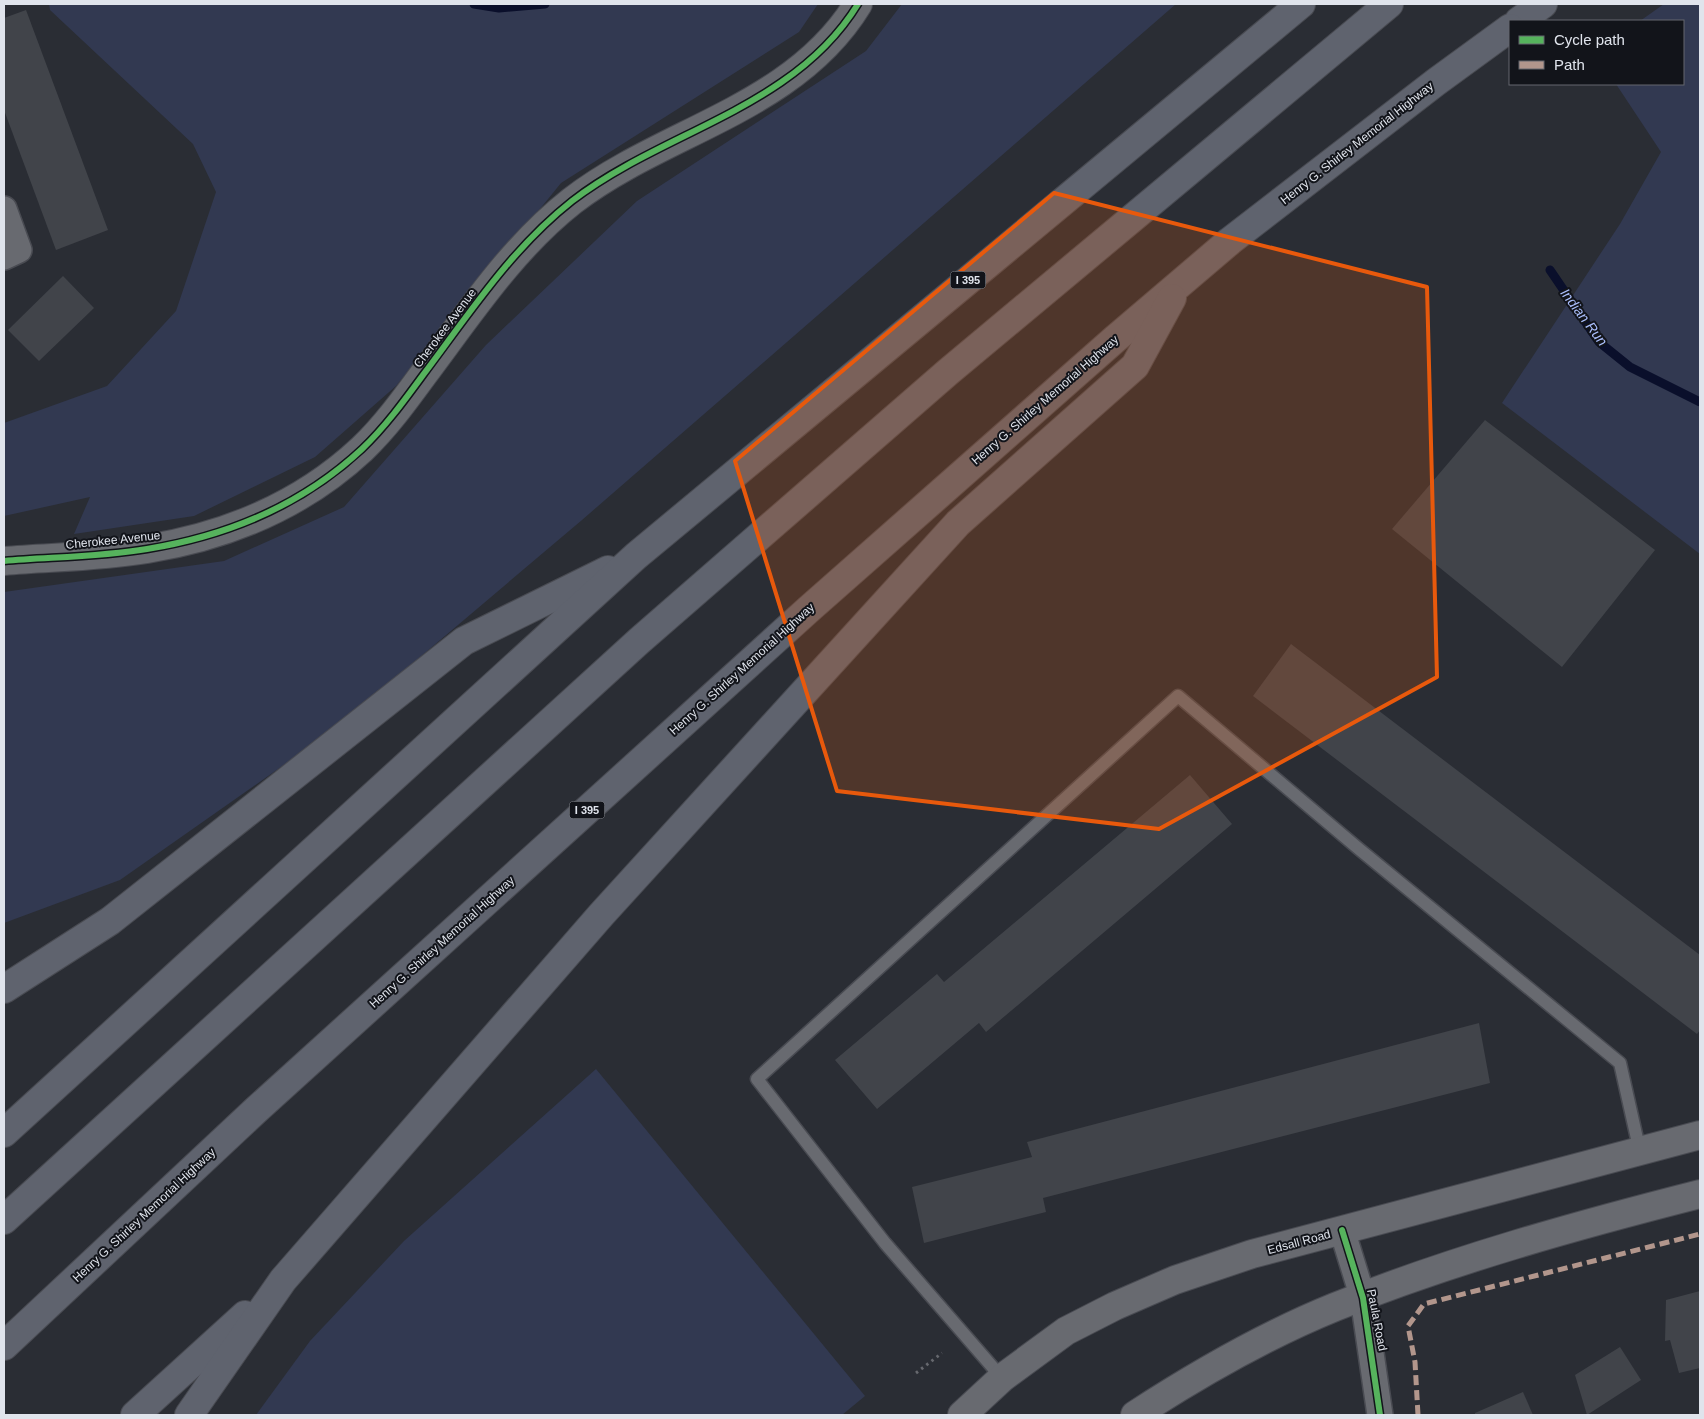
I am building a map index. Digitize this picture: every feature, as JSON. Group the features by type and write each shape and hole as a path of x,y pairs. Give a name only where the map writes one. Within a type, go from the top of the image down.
{"highway":[{"name":"I 395","path":"4,1133 636,556 1301,4"},
{"path":"4,1220 639,641 948,372 1388,4"},
{"path":"1520,20 1543,4"},
{"name":"Henry G. Shirley Memorial Highway","path":"4,1346 256,1110 809,608 1230,241 1436,82 1509,29"},
{"path":"188,1415 283,1280 595,922 958,523 1135,366 1179,285"},
{"path":"4,989 110,921 464,641 636,556"},
{"path":"136,1415 283,1280"}],"main road":[{"name":"Cherokee Avenue","path":"4,561 145,550 195,540 231,529 265,515 298,496 330,475 362,449 390,419 501,271 544,226 602,180 740,108 799,70 826,46 846,24 858,4"},
{"name":"Edsall Road","path":"962,1415 1002,1378 1066,1331 1166,1284 1252,1254 1700,1135"},
{"path":"1136,1415 1165,1396 1258,1344 1335,1307 1503,1250 1700,1194"}],"street":[{"path":"4,210 19,250 4,256"},
{"name":"Paula Road","path":"1342,1230 1362,1298 1380,1415"}],"lane":[{"path":"1002,1378 885,1242 757,1079 1178,696 1359,849 1620,1063 1640,1152"}],"path":[{"path":"916,1373 942,1353"}],"highlighted area":[{"path":"1054,193 1427,287 1437,677 1159,829 837,791 735,461"}],"shaded area":[{"path":"49,4 818,4 799,32 561,183 396,386 315,457 194,516 74,534 90,497 4,516 4,423 107,386 176,311 216,192 193,144 50,10"},
{"path":"902,4 1176,4 582,520 335,729 120,880 4,923 4,592 224,561 344,507 486,345 637,201 866,51"},
{"path":"1664,4 1700,4 1700,554 1502,403 1620,224 1661,152 1617,85 1684,85 1684,20 1641,20"},
{"path":"596,1069 865,1396 842,1415 256,1415 310,1341 404,1241"}],"building":[{"path":"26,10 108,230 56,250 4,110 4,18"},
{"path":"63,276 94,308 39,361 8,330"},
{"path":"1485,420 1655,550 1562,667 1392,529"},
{"path":"1291,644 1700,955 1700,1030 1697,1034 1253,696"},
{"path":"1190,775 1232,824 986,1032 979,1023 877,1109 835,1060 937,974 944,982"},
{"path":"1479,1023 1490,1083 1043,1198 1046,1212 924,1243 912,1187 1032,1157 1027,1142"},
{"path":"1700,1291 1700,1368 1679,1373 1670,1340 1665,1341 1666,1300"},
{"path":"1620,1347 1641,1380 1587,1415 1575,1375"},
{"path":"1523,1392 1533,1415 1475,1415 1475,1413"}],"waterway":[{"name":"Indian Run","path":"474,4 499,8 545,4"},
{"name":"Indian Run","path":"1550,270 1599,342 1630,367 1700,402"}],"marked path":[{"path":"1418,1415 1415,1362 1408,1326 1424,1304 1700,1234"}],"cycle path":[{"path":"4,561 111,554 147,549 206,536 262,515 289,502 314,486 339,469 379,432 492,283 529,240 550,220 572,201 608,176 764,94 799,69 831,40 858,4"},
{"path":"1342,1230 1363,1298 1380,1415"}]}
